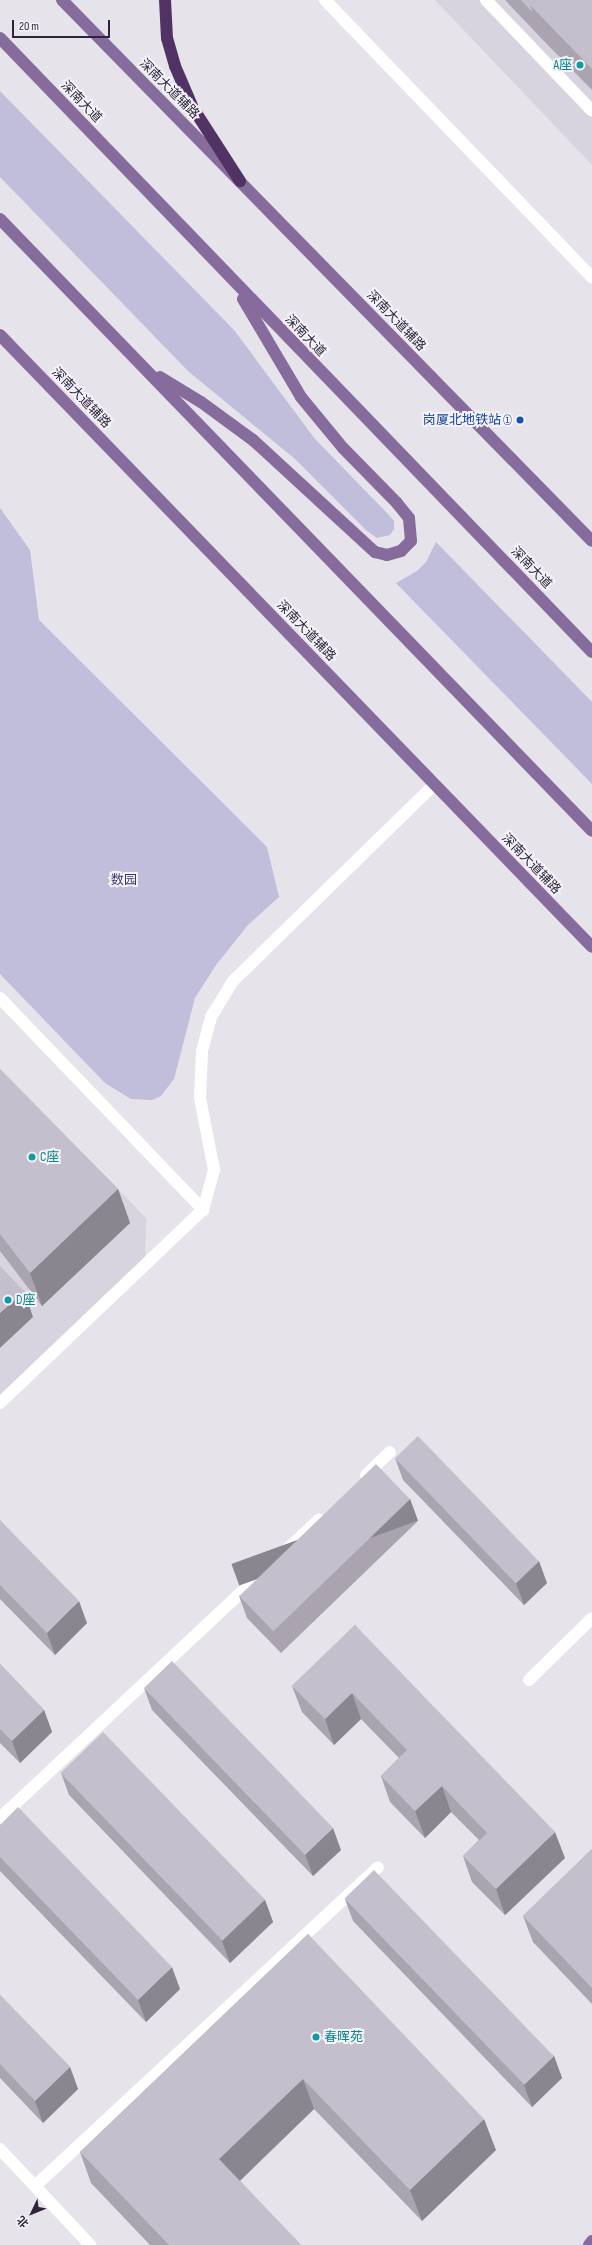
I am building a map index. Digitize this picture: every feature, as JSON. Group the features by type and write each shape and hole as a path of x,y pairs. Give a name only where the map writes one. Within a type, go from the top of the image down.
{"highway":[{"path":"166,0 167,38 175,66 193,108 240,181"}],"main road":[{"name":"深南大道辅路","path":"62,0 592,542"},
{"name":"深南大道","path":"0,38 233,282 592,652"},
{"path":"0,219 146,368 592,831"},
{"path":"146,368 201,402 253,440 376,552 387,555 401,551 411,541 408,518 397,503 343,448 301,396 233,282"},
{"name":"深南大道辅路","path":"0,335 592,947"},
{"path":"567,920 592,935"},
{"path":"589,2245 592,2241"}],"street":[{"path":"325,0 592,277"},
{"path":"486,0 592,110"},
{"path":"0,1403 203,1210 214,1170 200,1098 202,1051 211,1017 232,981 435,784"},
{"path":"0,998 203,1210"},
{"path":"356,1485 390,1452"},
{"path":"0,1818 326,1512"},
{"path":"529,1680 592,1618"},
{"path":"35,2186 378,1867"},
{"path":"0,2149 90,2245"}],"shaded area":[{"path":"435,0 592,0 592,165"},
{"path":"0,1068 146,1218 145,1265 0,1402"}],"green space":[{"path":"0,91 234,330 315,439 394,521 394,529 390,535 377,538 367,531 295,459 188,371 0,177"},
{"name":"数园","path":"0,508 30,550 39,620 267,847 279,897 248,925 216,965 195,998 174,1079 161,1096 152,1100 131,1099 105,1083 0,974"},
{"path":"436,542 592,702 592,784 396,583 417,571 426,562"}],"building":[{"path":"521,0 536,0 530,5 533,13"},
{"name":"A座","path":"536,0 592,0 592,69 530,5"},
{"name":"C座","path":"0,1070 118,1189 30,1273 0,1234"},
{"path":"0,1266 24,1291 0,1313"},
{"path":"418,1436 539,1561 516,1583 395,1458"},
{"path":"376,1464 410,1499 273,1631 239,1596"},
{"path":"0,1520 79,1601 47,1633 0,1585"},
{"path":"355,1625 555,1832 496,1889 463,1856 487,1833 442,1786 415,1811 381,1776 407,1750 352,1693 325,1719 292,1686"},
{"path":"172,1661 333,1828 305,1855 144,1688"},
{"path":"0,1664 44,1710 12,1741 0,1729"},
{"path":"103,1732 265,1900 222,1941 61,1773"},
{"path":"18,1807 172,1967 138,2000 0,1857 0,1825"},
{"path":"592,1849 592,1988 523,1916"},
{"path":"374,1870 554,2056 524,2085 345,1898"},
{"name":"春晖苑","path":"308,1934 484,2119 410,2190 303,2079 219,2159 301,2245 169,2245 80,2152"},
{"path":"0,1995 70,2067 35,2101 0,2064"}],"place":[{"name":"A座","path":"580,65"},
{"name":"岗厦北地铁站 ①","path":"520,420"},
{"name":"C座","path":"32,1157"},
{"name":"D座","path":"8,1300"},
{"name":"春晖苑","path":"316,2037"}]}
